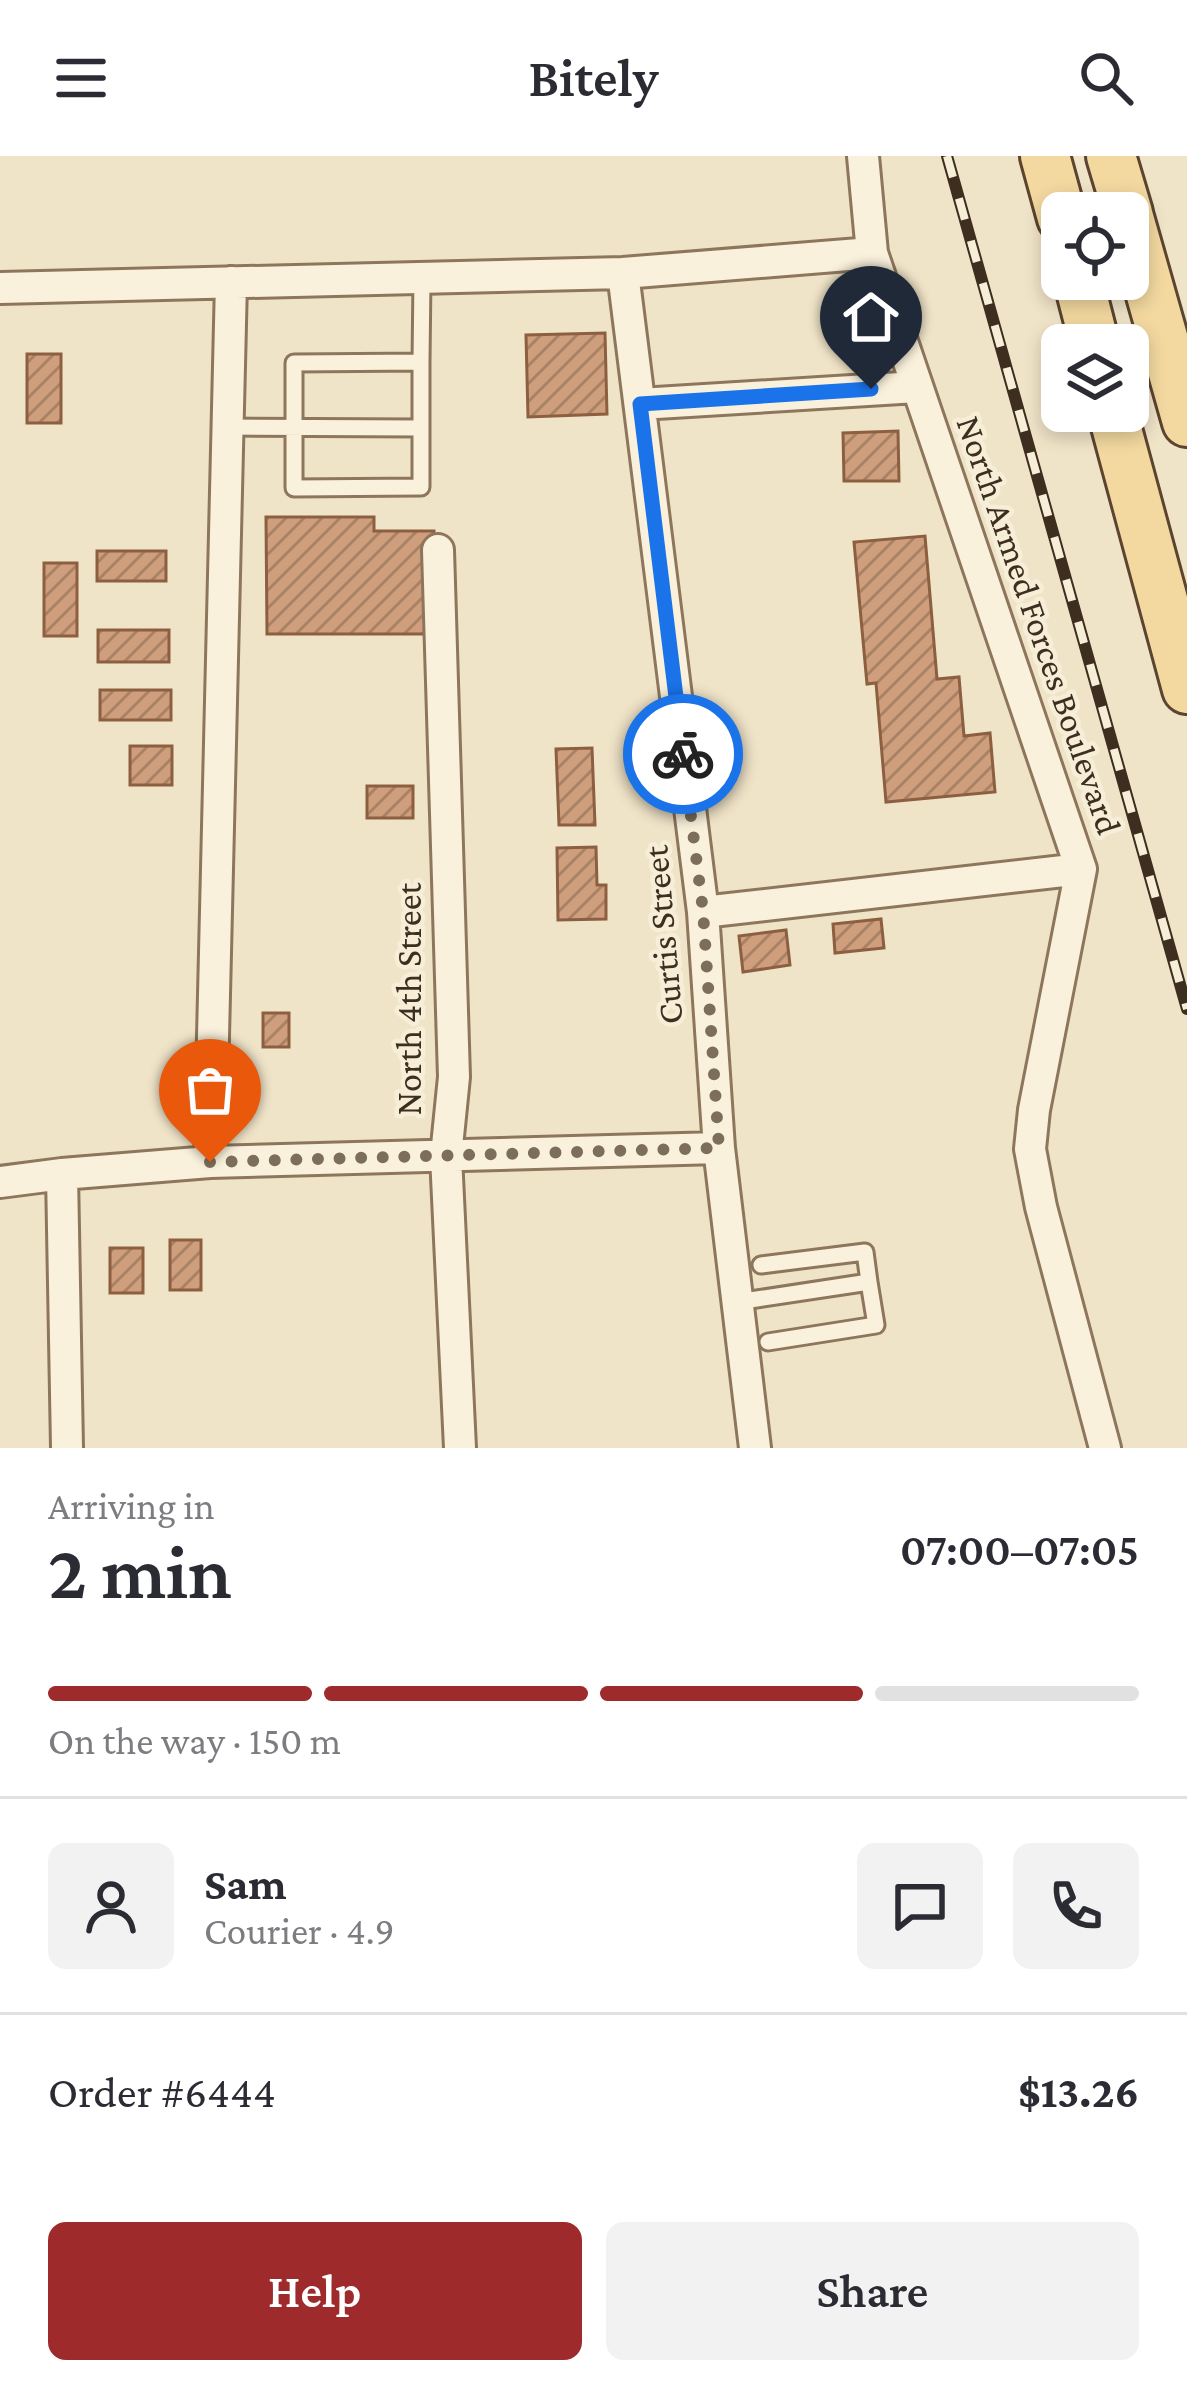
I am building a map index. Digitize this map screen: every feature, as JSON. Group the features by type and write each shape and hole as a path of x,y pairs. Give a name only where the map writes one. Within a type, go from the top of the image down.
{"main road":[{"path":"1045,156 1055,192"},
{"path":"1112,156 1122,192"},
{"path":"1149,288 1187,422"},
{"path":"1118,432 1187,688"}],"street":[{"name":"North Armed Forces Boulevard","path":"863,156 872,253 1081,869 1030,1149 1041,1208 1105,1448"},
{"path":"0,288 623,272 872,253"},
{"name":"Curtis Street","path":"623,272 703,911 719,1148 755,1448"},
{"path":"210,1162 231,282"},
{"path":"640,404 917,387"},
{"name":"North 4th Street","path":"438,550 454,1077 446,1156 460,1448"},
{"path":"703,911 1081,869"},
{"path":"0,1182 210,1162 719,1148"},
{"path":"62,1174 67,1448"}],"lane":[{"path":"421,362 294,363 294,488 421,487 422,278"},
{"path":"227,427 421,428"},
{"path":"761,1265 865,1252 876,1325 768,1342"},
{"path":"737,1302 869,1282"}],"building":[{"path":"605,333 607,414 528,417 526,335"},
{"path":"27,354 61,354 61,423 27,423"},
{"path":"898,431 899,481 844,481 843,433"},
{"path":"266,517 374,517 374,531 434,531 434,634 267,634"},
{"path":"925,536 937,679 959,677 964,736 990,733 995,792 886,802 876,683 867,684 854,542"},
{"path":"97,551 166,551 166,581 97,581"},
{"path":"44,563 77,563 77,636 44,636"},
{"path":"98,630 169,630 169,662 98,662"},
{"path":"100,690 171,690 171,720 100,720"},
{"path":"130,746 172,746 172,785 130,785"},
{"path":"592,748 595,825 559,825 556,749"},
{"path":"367,786 413,786 413,818 367,818"},
{"path":"596,847 597,885 606,885 606,919 558,920 557,848"},
{"path":"881,919 884,948 835,953 833,924"},
{"path":"786,930 790,965 743,972 739,936"},
{"path":"263,1013 289,1013 289,1047 263,1047"},
{"path":"170,1240 201,1240 201,1290 170,1290"},
{"path":"110,1248 143,1248 143,1293 110,1293"}],"railway":[{"path":"947,156 1187,1009"}],"way so far":[{"path":"210,1162 719,1148 703,911 683,754"}],"route":[{"path":"683,754 640,404 871,389"}]}
